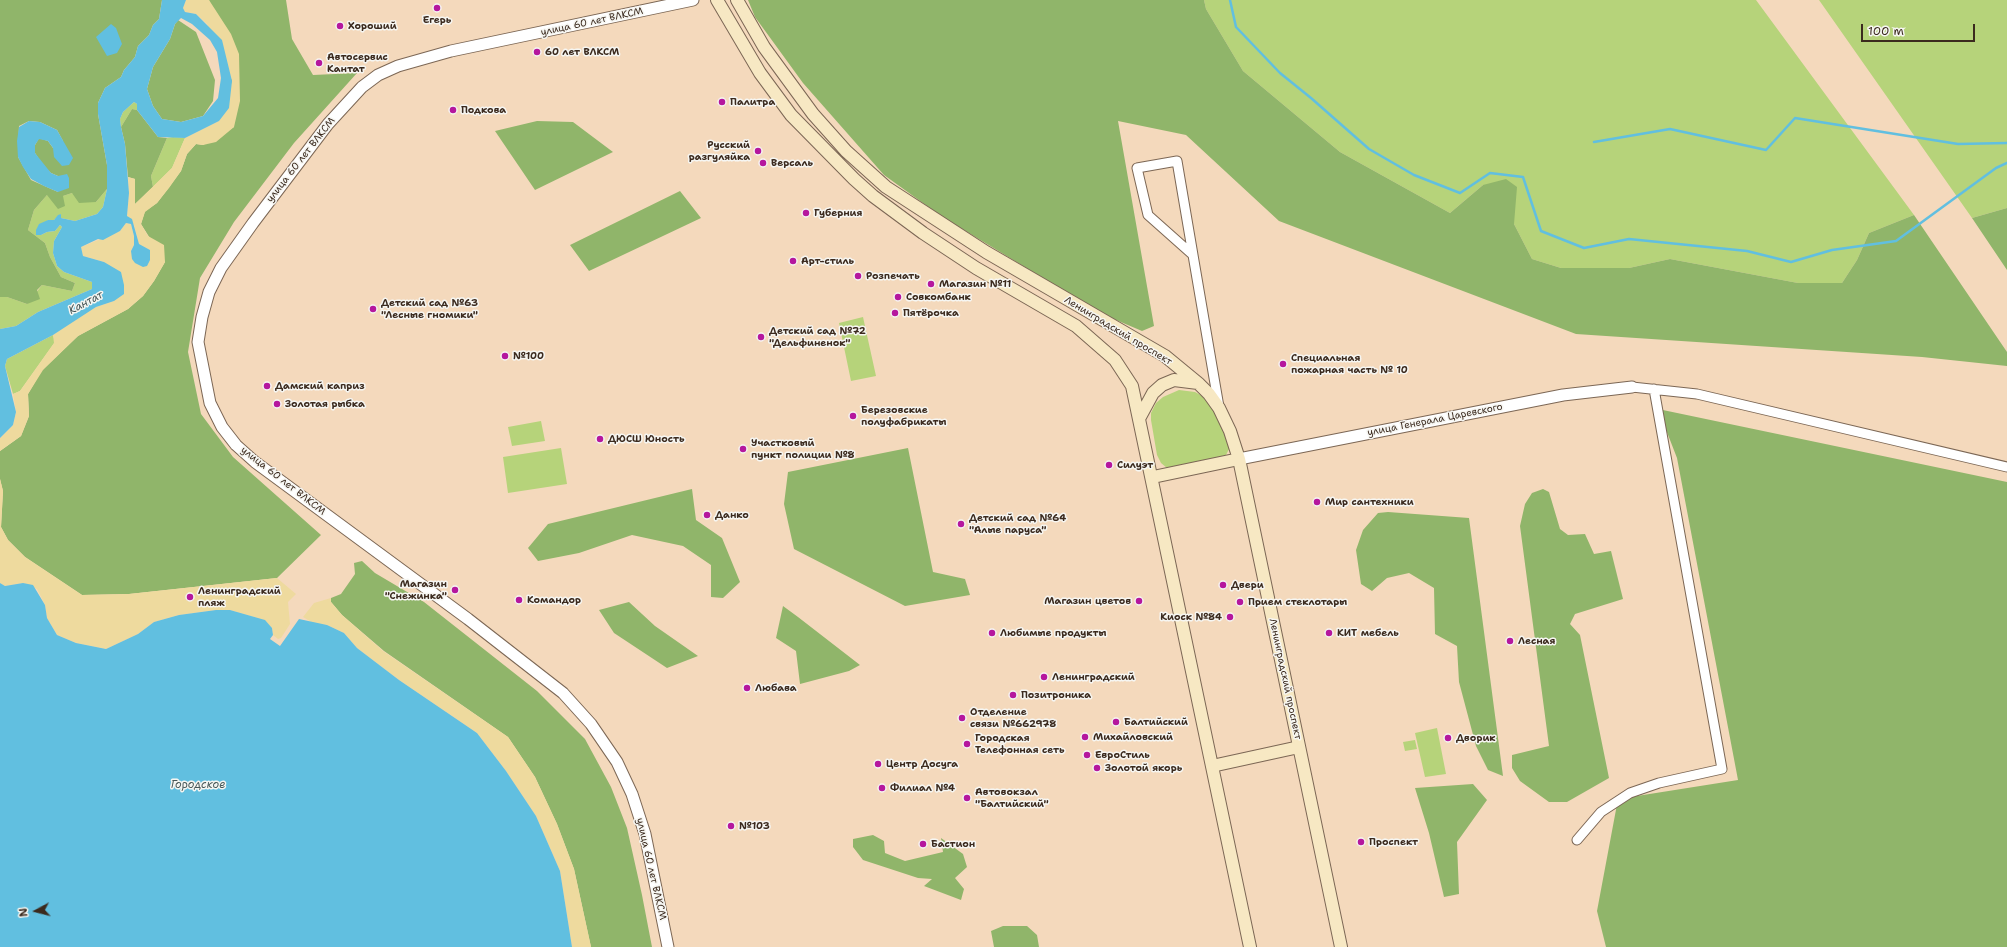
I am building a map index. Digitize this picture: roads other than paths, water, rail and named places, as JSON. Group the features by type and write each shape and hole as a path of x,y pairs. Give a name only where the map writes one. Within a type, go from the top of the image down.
{"main road":[{"name":"Ленинградский проспект","path":"717,0 760,73 791,115 826,152 873,196 923,233 976,268 1082,331 1115,360 1132,386 1140,417 1250,947"},
{"name":"Ленинградский проспект","path":"737,0 764,47 813,114 842,147 886,187 986,252 1164,356 1199,384 1209,394 1219,408 1230,431 1239,459 1341,947"},
{"path":"1140,417 1153,393 1162,385 1174,380 1199,384"},
{"path":"1152,477 1239,459"},
{"path":"1212,766 1300,747"}],"street":[{"name":"улица 60 лет ВЛКСМ","path":"668,947 645,834 632,794 617,762 591,724 563,693 255,462 236,445 222,427 210,403 198,342 209,292 221,268 328,124 362,87 378,75 398,66 452,50 693,0"},
{"path":"1193,255 1148,215 1137,168 1177,161 1193,255 1219,408"},
{"path":"1632,387 1697,394 2007,467"},
{"name":"улица Генерала Царевского","path":"1239,459 1563,395 1632,387"},
{"path":"1577,840 1601,812 1630,793 1659,783 1722,769 1654,389"}],"water":[{"name":"Кантат","path":"162,0 186,0 183,8 185,12 196,14 222,40 232,81 229,108 219,121 185,138 158,137 137,110 137,104 134,102 123,112 120,119 125,144 129,193 127,216 132,219 139,244 150,250 150,260 147,266 143,267 135,263 132,259 131,251 134,245 134,236 131,224 126,223 120,231 103,240 98,239 81,247 83,256 104,262 121,272 124,285 124,294 114,301 96,307 53,335 7,359 5,366 16,412 13,425 0,438 0,329 16,326 38,312 92,289 92,282 64,272 57,266 53,253 54,241 62,227 60,225 55,231 47,232 41,235 36,235 36,230 39,224 48,220 54,220 58,215 61,214 61,218 75,221 97,214 103,207 107,189 107,165 98,114 98,103 105,88 121,77 124,70 135,57 138,46 149,35 153,25 159,19","holes":["181,18 192,24 210,40 217,52 221,78 218,98 203,116 181,122 162,119 153,106 147,89 153,67 170,39 175,24"]},
{"path":"111,24 116,28 122,44 117,53 107,56 96,37"},
{"path":"29,121 40,122 57,130 73,158 69,165 62,166 54,157 53,148 48,141 39,139 35,145 35,153 51,173 58,176 67,174 69,178 69,188 58,192 44,186 31,179 23,167 18,157 17,141 19,127"},
{"name":"Городское","path":"0,583 5,586 23,583 33,585 45,605 47,618 57,635 76,643 106,649 138,634 154,622 179,615 216,610 230,610 265,620 272,628 273,635 270,639 280,646 299,619 327,625 344,633 357,648 399,680 477,733 506,771 536,816 560,871 572,947 0,947"}],"waterway":[{"path":"1230,0 1236,27 1280,73 1369,149 1414,175 1460,193 1490,173 1523,177 1541,231 1584,248 1629,239 1747,251 1791,262 1832,250 1896,241 1996,168 2007,163"},
{"path":"1594,142 1670,129 1766,150 1795,118 1958,144 2007,143"}],"place":[{"name":"Егерь","path":"437,8"},
{"name":"Хороший","path":"340,26"},
{"name":"60 лет ВЛКСМ","path":"537,52"},
{"name":"Автосервис Кантат","path":"319,63"},
{"name":"Палитра","path":"722,102"},
{"name":"Подкова","path":"453,110"},
{"name":"Русский разгуляйка","path":"758,151"},
{"name":"Версаль","path":"763,163"},
{"name":"Губерния","path":"806,213"},
{"name":"Арт-стиль","path":"793,261"},
{"name":"Розпечать","path":"858,276"},
{"name":"Магазин №11","path":"931,284"},
{"name":"Совкомбанк","path":"898,297"},
{"name":"Детский сад №63 \"Лесные гномики\"","path":"373,309"},
{"name":"Пятёрочка","path":"895,313"},
{"name":"Детский сад №72 \"Дельфиненок\"","path":"761,337"},
{"name":"№100","path":"505,356"},
{"name":"Специальная пожарная часть № 10","path":"1283,364"},
{"name":"Дамский каприз","path":"267,386"},
{"name":"Золотая рыбка","path":"277,404"},
{"name":"Березовские полуфабрикаты","path":"853,416"},
{"name":"ДЮСШ Юность","path":"600,439"},
{"name":"Участковый пункт полиции №8","path":"743,449"},
{"name":"Силуэт","path":"1109,465"},
{"name":"Мир сантехники","path":"1317,502"},
{"name":"Данко","path":"707,515"},
{"name":"Детский сад №64 \"Алые паруса\"","path":"961,524"},
{"name":"Двери","path":"1223,585"},
{"name":"Магазин \"Снежинка\"","path":"455,590"},
{"name":"Ленинградский пляж","path":"190,597"},
{"name":"Командор","path":"519,600"},
{"name":"Магазин цветов","path":"1139,601"},
{"name":"Прием стеклотары","path":"1240,602"},
{"name":"Киоск №84","path":"1230,617"},
{"name":"Любимые продукты","path":"992,633"},
{"name":"КИТ мебель","path":"1329,633"},
{"name":"Лесная","path":"1510,641"},
{"name":"Ленинградский","path":"1044,677"},
{"name":"Любава","path":"747,688"},
{"name":"Позитроника","path":"1013,695"},
{"name":"Отделение связи №662978","path":"962,718"},
{"name":"Балтийский","path":"1116,722"},
{"name":"Михайловский","path":"1085,737"},
{"name":"Дворик","path":"1448,738"},
{"name":"Городская Телефонная сеть","path":"967,744"},
{"name":"ЕвроСтиль","path":"1087,755"},
{"name":"Центр Досуга","path":"878,764"},
{"name":"Золотой якорь","path":"1097,768"},
{"name":"Филиал №4","path":"882,788"},
{"name":"Автовокзал \"Балтийский\"","path":"967,798"},
{"name":"№103","path":"731,826"},
{"name":"Проспект","path":"1361,842"},
{"name":"Бастион","path":"923,844"}]}
